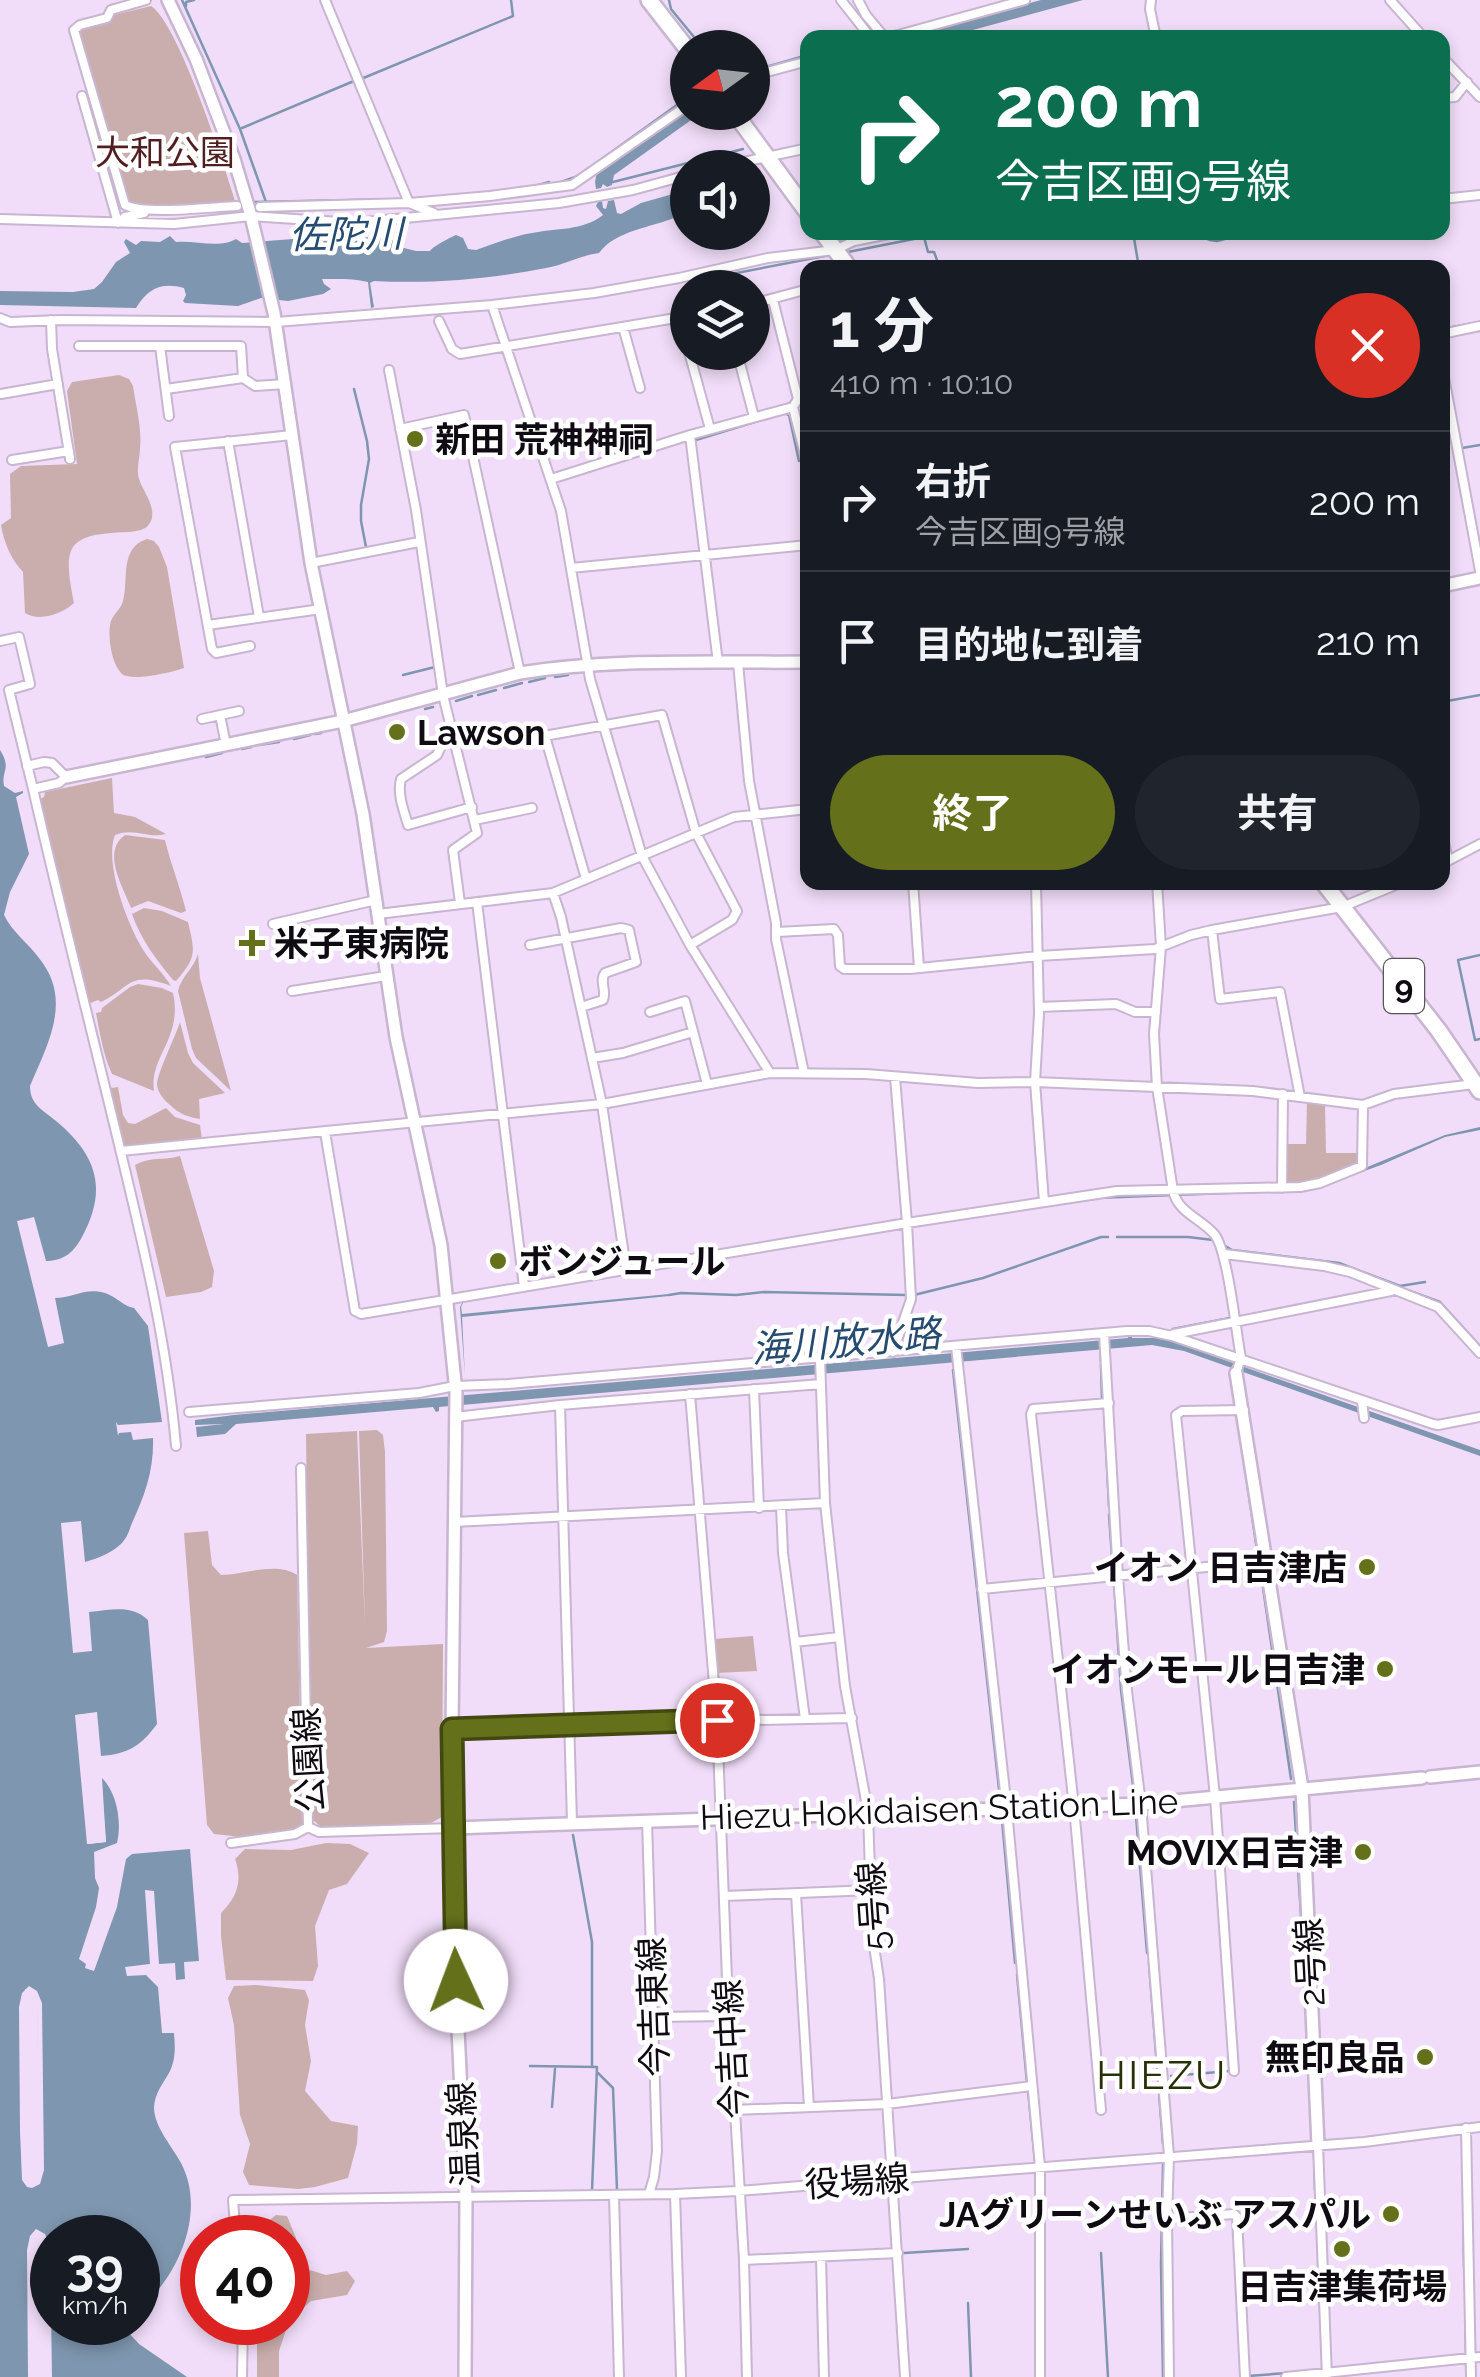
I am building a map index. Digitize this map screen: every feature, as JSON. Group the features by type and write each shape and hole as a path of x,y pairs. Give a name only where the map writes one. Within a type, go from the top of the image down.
{"highway":[{"path":"649,0 672,30"},
{"path":"770,163 800,203"},
{"path":"828,240 843,260"},
{"name":"9","path":"1329,890 1477,1087"}],"street":[{"path":"146,0 110,10 107,18 74,30 125,205 155,210 236,206"},
{"name":"温泉線","path":"168,0 208,90 254,216 286,384 311,563 363,814 386,976 441,1244 456,1414 454,1945 466,2198 465,2377"},
{"path":"324,0 409,203 438,215"},
{"path":"841,0 865,30"},
{"path":"858,0 879,30"},
{"path":"915,30 1025,0"},
{"path":"1151,0 1154,30"},
{"path":"1390,0 1417,30"},
{"path":"770,71 800,63"},
{"path":"1450,65 1480,97"},
{"path":"1450,97 1456,97 1466,82"},
{"path":"82,96 118,223"},
{"path":"0,219 192,223 490,196 572,184 670,117"},
{"path":"770,157 800,150"},
{"path":"254,216 354,223 559,203 670,180"},
{"path":"1450,198 1480,195"},
{"path":"118,223 126,217 155,210"},
{"path":"0,318 10,322 275,318 492,305 679,278 859,240"},
{"path":"550,479 793,407 798,400 772,300 800,291"},
{"path":"492,305 562,511 588,664 642,856 690,946 770,1073"},
{"path":"439,321 452,349 460,354 670,319"},
{"path":"12,460 70,455 52,349 51,320"},
{"path":"623,326 640,388"},
{"path":"1450,332 1480,326"},
{"path":"80,346 241,346 243,378"},
{"path":"160,346 169,416"},
{"path":"389,370 443,694 477,834 452,850 460,904"},
{"path":"694,370 710,430"},
{"path":"742,370 754,417"},
{"path":"166,389 243,378 255,386 286,384"},
{"path":"1,394 58,384"},
{"path":"793,407 800,435"},
{"path":"1450,409 1480,575 1450,584"},
{"path":"400,429 464,416 520,673"},
{"path":"250,646 216,653 212,648 175,447 292,435"},
{"path":"690,435 718,663"},
{"path":"228,441 259,617"},
{"path":"1450,447 1457,446"},
{"path":"311,563 419,542"},
{"path":"571,568 800,546"},
{"path":"208,625 321,609"},
{"path":"0,641 18,637 30,684 8,690 148,1262 164,1345 176,1446"},
{"path":"33,789 59,783 66,777 343,722 520,673 588,664 800,662"},
{"path":"738,663 749,781 804,1073"},
{"path":"202,718 239,711"},
{"path":"220,715 226,745"},
{"path":"516,741 662,715 696,833 737,913 690,946"},
{"path":"453,732 437,755 401,779 400,795 408,825 472,807"},
{"path":"545,736 586,879"},
{"path":"26,766 52,763 66,777"},
{"path":"475,820 532,808"},
{"path":"378,914 554,893 734,817 800,811"},
{"path":"1450,859 1480,844"},
{"path":"914,890 919,968"},
{"path":"1036,890 1039,1007 1035,1082 1044,1202"},
{"path":"1157,890 1161,947 1154,1034 1157,1087 1173,1191 1179,1206 1214,1234 1224,1254 1239,1365"},
{"path":"777,932 834,929 844,969 919,968 1161,947 1212,930 1342,906 1382,890"},
{"path":"554,893 602,1104 626,1269"},
{"path":"273,924 376,900"},
{"path":"478,902 524,1287"},
{"path":"530,945 628,930 636,962 604,974 603,1000 581,1007"},
{"path":"1212,930 1220,999 1280,992 1300,1097"},
{"path":"292,991 386,976"},
{"path":"650,1012 685,1001 707,1084"},
{"path":"1039,1007 1116,1004 1135,1012 1156,1012"},
{"path":"592,1058 693,1032"},
{"path":"120,1151 602,1104 770,1073 1253,1091 1363,1105 1394,1094 1477,1087"},
{"path":"892,1352 911,1299 894,1077"},
{"path":"1282,1188 1283,1094"},
{"path":"325,1132 355,1311 361,1314 907,1222 1117,1191 1282,1188 1320,1183 1362,1166 1363,1105"},
{"path":"1224,1254 1350,1272 1438,1306 1480,1353"},
{"path":"1170,1335 1395,1290"},
{"path":"190,1412 1149,1331 1170,1335 1239,1365 1438,1425 1480,1417"},
{"path":"1104,1336 1127,1691 1141,1804 1169,2156 1169,2377"},
{"path":"956,1348 1007,1810 1040,2167 1040,2377"},
{"name":"5号線","path":"820,1359 825,1503 845,1686 868,1812 872,1934 879,1980 906,2377"},
{"name":"2号線","path":"1239,1365 1302,1788 1327,2375"},
{"path":"456,1414 821,1381"},
{"path":"754,1389 760,1508"},
{"name":"今吉中線","path":"690,1394 717,1720 747,2377"},
{"path":"1101,2110 1074,1807 1031,1414 1033,1409 1109,1402"},
{"path":"1362,1402 1364,1418"},
{"path":"560,1405 572,1822"},
{"path":"1234,2071 1215,1797 1176,1415 1182,1411 1244,1410"},
{"name":"公園線","path":"302,1468 308,1828 319,1832 454,1828"},
{"path":"454,1522 825,1503"},
{"path":"780,1506 805,1718"},
{"path":"982,1589 1267,1561"},
{"path":"795,1642 840,1637"},
{"path":"452,1729 852,1718"},
{"name":"Hiezu Hokidaisen Station Line","path":"454,1828 1141,1804 1480,1772"},
{"name":"今吉東線","path":"647,1820 657,2151 648,2194"},
{"path":"231,1842 295,1834 308,1828"},
{"path":"724,1896 872,1890"},
{"path":"796,1894 808,2107"},
{"path":"654,2017 730,2016"},
{"path":"734,2110 887,2104 1032,2086"},
{"name":"役場線","path":"234,2215 233,2200 738,2191 1364,2142 1480,2127"},
{"path":"1466,2128 1476,2358 1472,2377"},
{"path":"675,2194 680,2377"},
{"path":"614,2195 619,2377"},
{"path":"1167,2218 1234,2214 1238,2217 1246,2377"},
{"path":"744,2260 898,2252"},
{"path":"822,2256 824,2377"},
{"path":"242,2377 243,2345"},
{"path":"1286,2377 1476,2358"}],"green space":[{"name":"大和公園","path":"151,6 162,18 187,66 236,203 135,207 128,203 79,35 81,28"},
{"path":"119,375 129,379 133,386 140,433 138,475 151,506 150,523 137,531 81,540 70,555 74,603 51,616 31,616 25,613 23,572 9,550 1,525 11,518 10,474 21,466 77,464 67,391 72,382"},
{"path":"147,539 159,547 167,567 184,668 135,677 122,674 115,663 110,627 123,601 132,549"},
{"path":"112,778 114,813 135,817 166,834 115,835 112,861 124,909 136,937 171,986 138,980 101,1002 88,1004 38,800 45,792"},
{"path":"125,835 165,840 186,911 181,913 148,901 131,908 114,860 118,842"},
{"path":"144,908 188,922 192,954 176,981 144,941 132,914"},
{"path":"198,954 200,978 231,1091 196,1058 178,991"},
{"path":"138,984 173,993 174,1023 156,1067 154,1091 112,1074 96,1013"},
{"path":"180,1022 193,1063 225,1093 199,1099 200,1119 177,1111 158,1088"},
{"path":"108,1085 118,1087 128,1123 135,1124 166,1108 175,1117 200,1125 202,1140 124,1148"},
{"path":"1307,1102 1325,1105 1326,1153 1360,1153 1359,1160 1338,1174 1289,1184 1286,1144 1306,1144"},
{"path":"180,1156 214,1271 212,1287 166,1297 135,1165"},
{"path":"377,1430 383,1435 385,1452 387,1631 384,1642 366,1648 443,1644 442,1817 431,1823 321,1827 311,1818 306,1434 357,1431 365,1625 359,1431"},
{"path":"208,1531 212,1565 221,1575 280,1569 297,1575 302,1824 296,1830 242,1837 214,1834 207,1825 184,1533"},
{"path":"753,1636 757,1671 716,1673 714,1639"},
{"path":"326,1843 350,1844 369,1853 347,1884 329,1890 315,1926 318,1966 313,1981 226,1980 221,1913 237,1888 235,1859 245,1849 291,1850"},
{"path":"234,1986 305,1990 309,2000 305,2025 311,2061 305,2091 331,2121 358,2126 348,2178 298,2189 249,2185 243,2172 250,2144 240,2115 234,2025 228,1998"},
{"path":"310,2270 326,2275 347,2271 355,2281 347,2295 311,2301"},
{"path":"257,2345 281,2345 279,2377 257,2377"}],"water":[{"path":"1041,0 1083,0 973,30 929,30"},
{"path":"670,120 670,130 677,130 614,175 612,185 603,184 596,189 597,172"},
{"path":"670,195 670,219 624,234 599,253 553,267 482,278 374,281 370,283 374,307 371,308 368,282 339,279 322,279 331,289 323,294 288,301 261,298 238,306 185,303 184,288 169,286 151,291 136,308 0,305 0,291 94,289 116,262 130,253 126,239 136,245 141,241 160,242 170,236 176,242 215,244 236,239 242,243 378,237 391,239 400,247 430,251 456,235 463,238 468,249 476,250 525,234 587,224 603,215 596,206 598,202 602,201 606,209 608,201 614,200 617,213 621,214"},
{"path":"0,750 6,766 4,786 15,793 23,791 16,797 29,854 10,892 4,915 49,974 56,1006 50,1038 30,1086 32,1098 81,1147 89,1160 96,1188 95,1203 82,1237 63,1257 46,1261 34,1217 17,1221 48,1347 64,1343 55,1298 98,1291 134,1308 148,1326 162,1422 116,1422 118,1436 131,1432 133,1440 153,1438 148,1482 121,1544 85,1562 81,1521 61,1523 73,1653 92,1651 89,1612 128,1610 148,1620 157,1724 133,1748 101,1756 97,1712 75,1715 87,1844 106,1842 102,1778 115,1800 119,1826 117,1843 94,1852 99,1888 79,1959 86,1964 85,1968 94,1971 117,1907 126,1859 132,1854 190,1849 199,1961 184,1962 185,1979 176,1980 175,1963 159,1964 154,1891 145,1890 150,1964 125,1967 127,1976 146,1975 158,1987 162,2033 174,2033 173,2062 154,2107 160,2129 188,2182 190,2215 180,2215 180,2252 160,2287 160,2215 30,2215 28,2377 0,2377","holes":["25,1989 37,1991 40,2183 25,2184"]},
{"path":"1480,1127 1309,1191 1102,1199 881,1231 464,1301 462,1314 669,1294 462,1317 465,1377 460,1307 464,1300 880,1229 1107,1195 1331,1182 1445,1135"},
{"path":"1129,1334 1132,1338 1163,1336 1480,1450 1480,1456 1184,1351 1152,1345 439,1407 436,1412 433,1407 236,1424 225,1434 197,1437 196,1427 224,1424 195,1425 195,1420 234,1415 1128,1338"},
{"path":"50,2345 140,2345 187,2377 51,2377"}],"pier":[{"path":"96,1713 99,1761 92,1717 81,1719 92,1839 101,1838 97,1778 100,1773 106,1842 88,1844 76,1715"},
{"path":"29,1986 37,1991 42,2003 44,2170 40,2184 32,2188 22,2180 19,2007 22,1993","holes":["30,1992 37,2004 38,2170 32,2182 27,2174 26,2131 25,2007"]},
{"path":"30,2236 33,2377 28,2377"},
{"path":"46,2345 52,2345 52,2377 46,2377"}],"waterway":[{"path":"182,0 240,129 266,202"},
{"path":"186,6 186,2 194,0"},
{"path":"361,79 513,16 511,0"},
{"path":"669,0 671,9 688,30"},
{"path":"770,66 800,57"},
{"path":"242,128 354,81"},
{"path":"558,183 578,176 670,110"},
{"path":"613,182 743,149"},
{"path":"471,194 549,182"},
{"name":"佐陀川","path":"253,202 404,199"},
{"path":"848,252 909,240"},
{"path":"925,240 928,252 934,252 937,260"},
{"path":"1134,240 1138,260"},
{"path":"1210,240 1221,240"},
{"path":"804,260 830,255"},
{"path":"752,270 800,261"},
{"path":"1450,328 1480,322"},
{"path":"354,389 369,459 361,505 366,547"},
{"path":"784,413 789,415 799,461"},
{"path":"696,440 771,417"},
{"path":"1460,439 1462,448 1480,445"},
{"path":"403,675 435,667"},
{"path":"555,677 568,675"},
{"path":"529,682 545,678"},
{"path":"504,688 522,683"},
{"path":"478,695 496,690"},
{"path":"1450,701 1480,695"},
{"path":"456,701 472,696"},
{"path":"425,709 433,707"},
{"path":"315,734 321,733"},
{"path":"294,739 310,735"},
{"path":"259,745 279,742"},
{"path":"242,749 251,747"},
{"path":"206,757 222,753"},
{"path":"1480,955 1458,960 1475,1040 1480,1039"},
{"name":"海川放水路","path":"914,1295 983,1278 1108,1237"},
{"path":"1117,1237 1213,1240"},
{"path":"1222,1244 1232,1250 1339,1263 1400,1286 1425,1282"},
{"path":"1410,1291 1440,1302 1480,1346"},
{"name":"海川放水路","path":"669,1295 906,1295"},
{"path":"1238,1317 1317,1302"},
{"path":"1173,1329 1230,1318"},
{"path":"1101,1357 1101,1362"},
{"path":"1101,1365 1102,1399"},
{"name":"海川放水路","path":"953,1370 1000,1798"},
{"path":"1104,1408 1109,1506"},
{"path":"1172,1413 1185,1542"},
{"path":"1238,1421 1258,1557"},
{"path":"1109,1515 1113,1571"},
{"path":"1260,1567 1291,1779"},
{"path":"1114,1581 1121,1690 1134,1793"},
{"path":"1294,1802 1303,1949"},
{"path":"1136,1816 1147,1953"},
{"path":"1002,1820 1015,1963"},
{"path":"573,1835 592,1942 592,2067"},
{"path":"1149,1963 1163,2144"},
{"path":"1017,1974 1027,2083"},
{"path":"530,2066 597,2067 592,2191"},
{"path":"552,2107 555,2069"},
{"path":"1171,2076 1230,2071"},
{"path":"598,2073 613,2088 617,2190"},
{"path":"1028,2090 1035,2161"},
{"path":"1462,2139 1463,2169"},
{"path":"1314,2152 1315,2190"},
{"path":"1163,2165 1163,2377"},
{"path":"1036,2173 1036,2287"},
{"path":"1463,2180 1464,2267"},
{"path":"1316,2200 1316,2206"},
{"path":"1317,2216 1320,2299"},
{"path":"904,2253 968,2249"},
{"path":"1101,2253 1108,2377"},
{"path":"1465,2280 1466,2355"},
{"path":"968,2303 971,2377"},
{"path":"1466,2363 1467,2377"},
{"path":"1248,2376 1300,2372"}],"place":[{"name":"新田 荒神神祠","path":"415,439"},
{"name":"Lawson","path":"397,732"},
{"name":"米子東病院","path":"252,943"},
{"name":"ボンジュール","path":"498,1261"},
{"name":"イオン 日吉津店","path":"1367,1567"},
{"name":"イオンモール日吉津","path":"1385,1669"},
{"name":"MOVIX日吉津","path":"1363,1852"},
{"name":"無印良品","path":"1425,2057"},
{"name":"JAグリーンせいぶ アスパル","path":"1391,2214"},
{"name":"日吉津集荷場","path":"1342,2249"}],"district":[{"name":"HIEZU","path":"1162,2074"}],"route":[{"path":"456,1981 452,1729 717,1720"}]}
